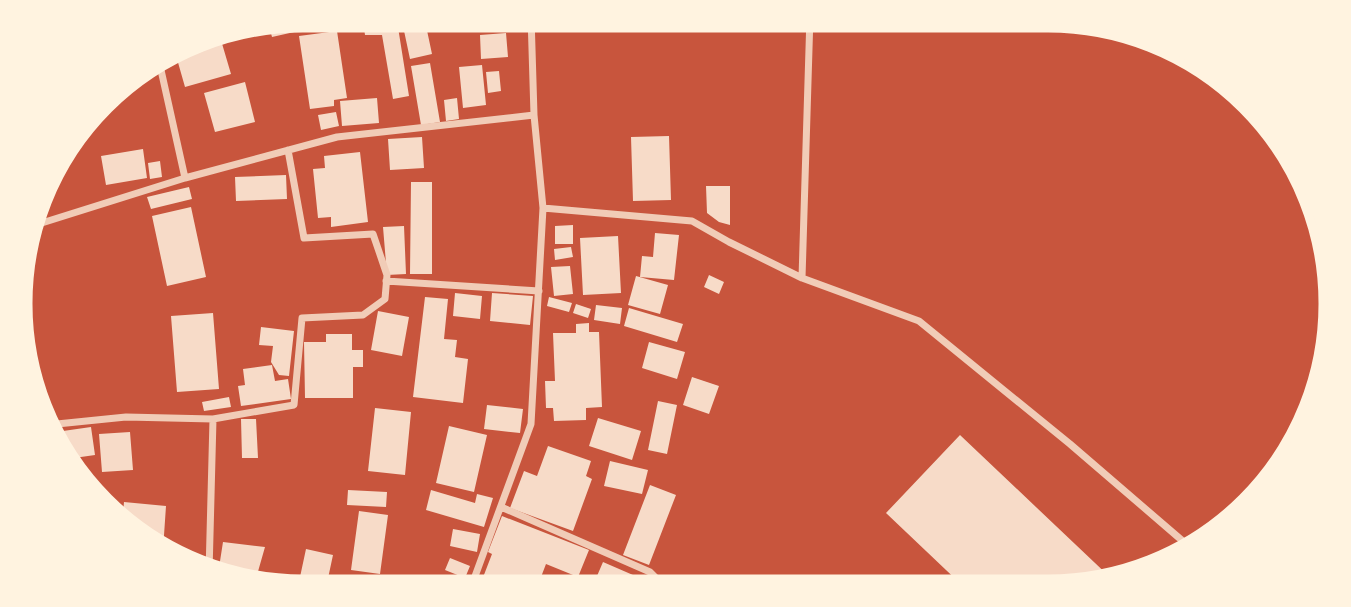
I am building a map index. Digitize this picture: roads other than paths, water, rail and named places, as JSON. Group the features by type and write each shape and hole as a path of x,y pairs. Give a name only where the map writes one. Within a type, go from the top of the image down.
{"street":[{"path":"474,579 531,424 543,208 534,116 531,28"},
{"path":"802,278 810,28"},
{"path":"161,68 184,178"},
{"path":"40,224 184,178 337,137 534,116"},
{"path":"56,424 126,417 213,419 294,405 302,318 363,315 385,299 387,275 373,234 304,239 288,150"},
{"path":"543,208 692,221 802,278 919,321 1070,444 1184,543"},
{"path":"386,281 539,291"},
{"path":"209,562 213,419"},
{"path":"501,507 650,572 657,579"}]}
